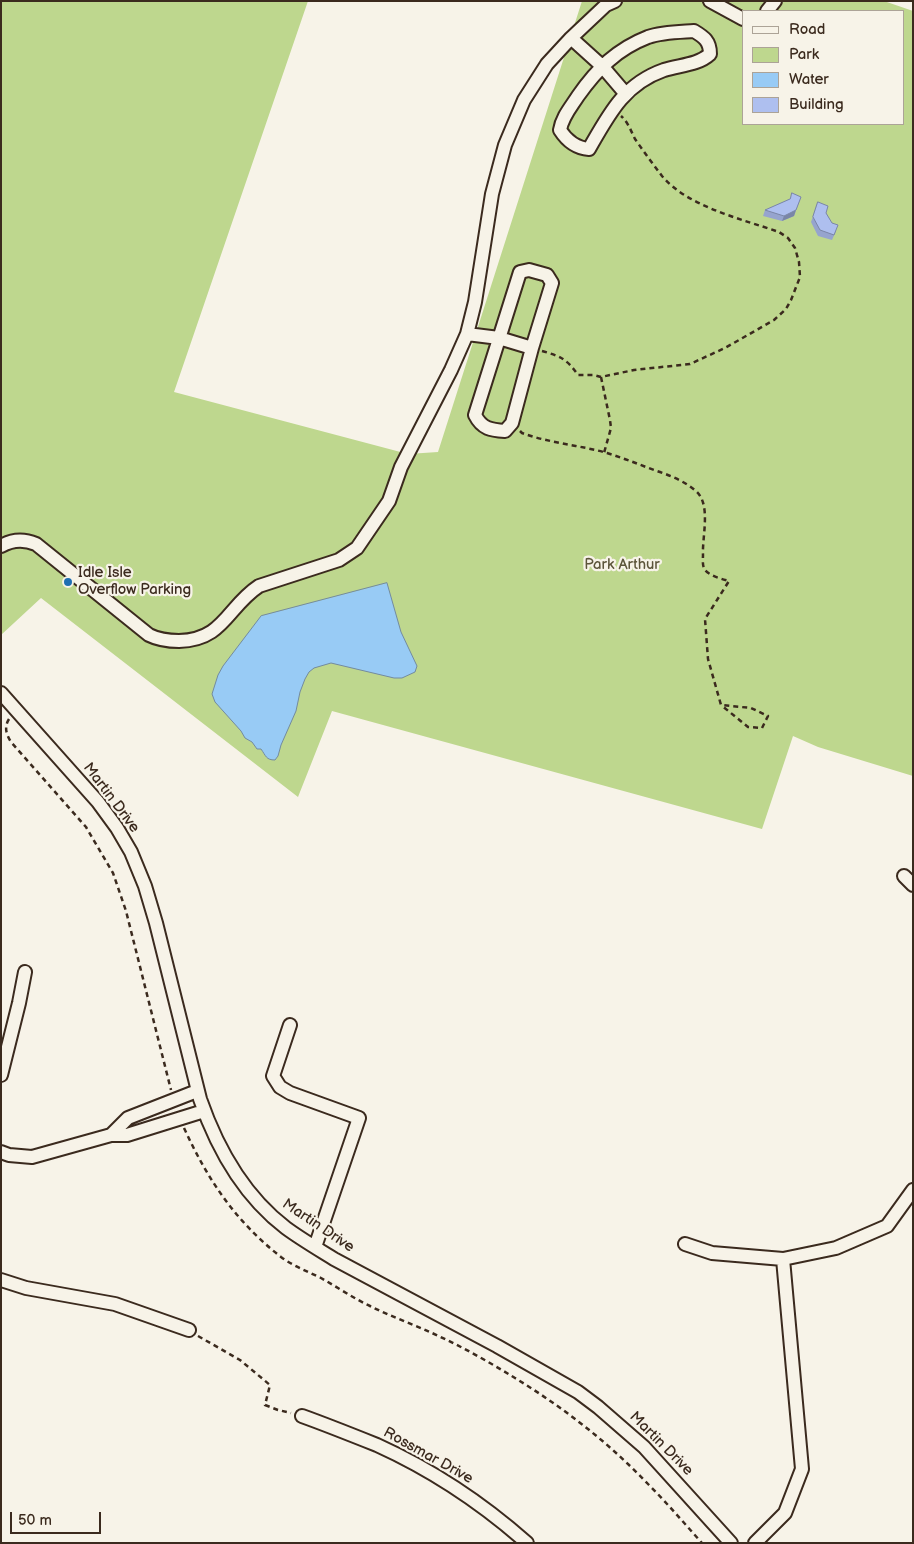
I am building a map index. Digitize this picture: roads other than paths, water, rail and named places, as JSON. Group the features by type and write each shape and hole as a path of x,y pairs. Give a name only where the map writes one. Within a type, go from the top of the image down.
{"street":[{"path":"1,546 10,541 26,540 36,544 149,635 158,640 177,641 194,640 208,635 222,623 248,593 259,586 339,560 357,548 389,501 402,467 467,334 475,302 492,194 505,146 524,100 547,64 606,5 615,1"},
{"path":"710,1 742,17"},
{"path":"694,31 704,37 710,46 710,54 704,60 664,70 642,80 625,93 612,109 589,149 580,148 566,138 560,130 562,121 585,86 602,66 618,52 649,37 675,32 694,31"},
{"path":"571,38 602,66 625,93"},
{"path":"529,270 547,275 552,283 512,423 506,431 491,430 479,424 475,415 499,338 520,272 529,270"},
{"path":"467,334 499,338 532,348"},
{"name":"Martin Drive","path":"1,694 98,802 131,852 145,886 156,923 197,1091 209,1125 222,1152 250,1192 285,1227 314,1247 505,1350 578,1392 614,1420 644,1447 726,1541"},
{"path":"1,1075 26,972"},
{"path":"290,1025 273,1076 280,1087 290,1093 359,1118 314,1247"},
{"path":"111,1135 128,1118 197,1091"},
{"path":"1,1152 9,1155 32,1157 111,1135 126,1135 204,1111"},
{"path":"685,1244 712,1253 783,1259 836,1248 887,1226 913,1190"},
{"path":"755,1543 785,1513 802,1469 783,1259"},
{"path":"1,1280 26,1288 115,1304 189,1330"},
{"name":"Rossmar Drive","path":"302,1416 378,1446 434,1476 464,1494 527,1543"}],"water":[{"path":"387,583 401,632 417,666 415,672 402,678 394,678 331,663 314,668 305,679 296,711 278,756 275,760 272,760 265,756 261,749 257,749 252,742 245,738 215,702 212,694 223,666 261,616"}],"place":[{"name":"Idle Isle Overflow Parking","path":"68,582"}],"park label":[{"name":"Park Arthur","path":"622,565"}]}
